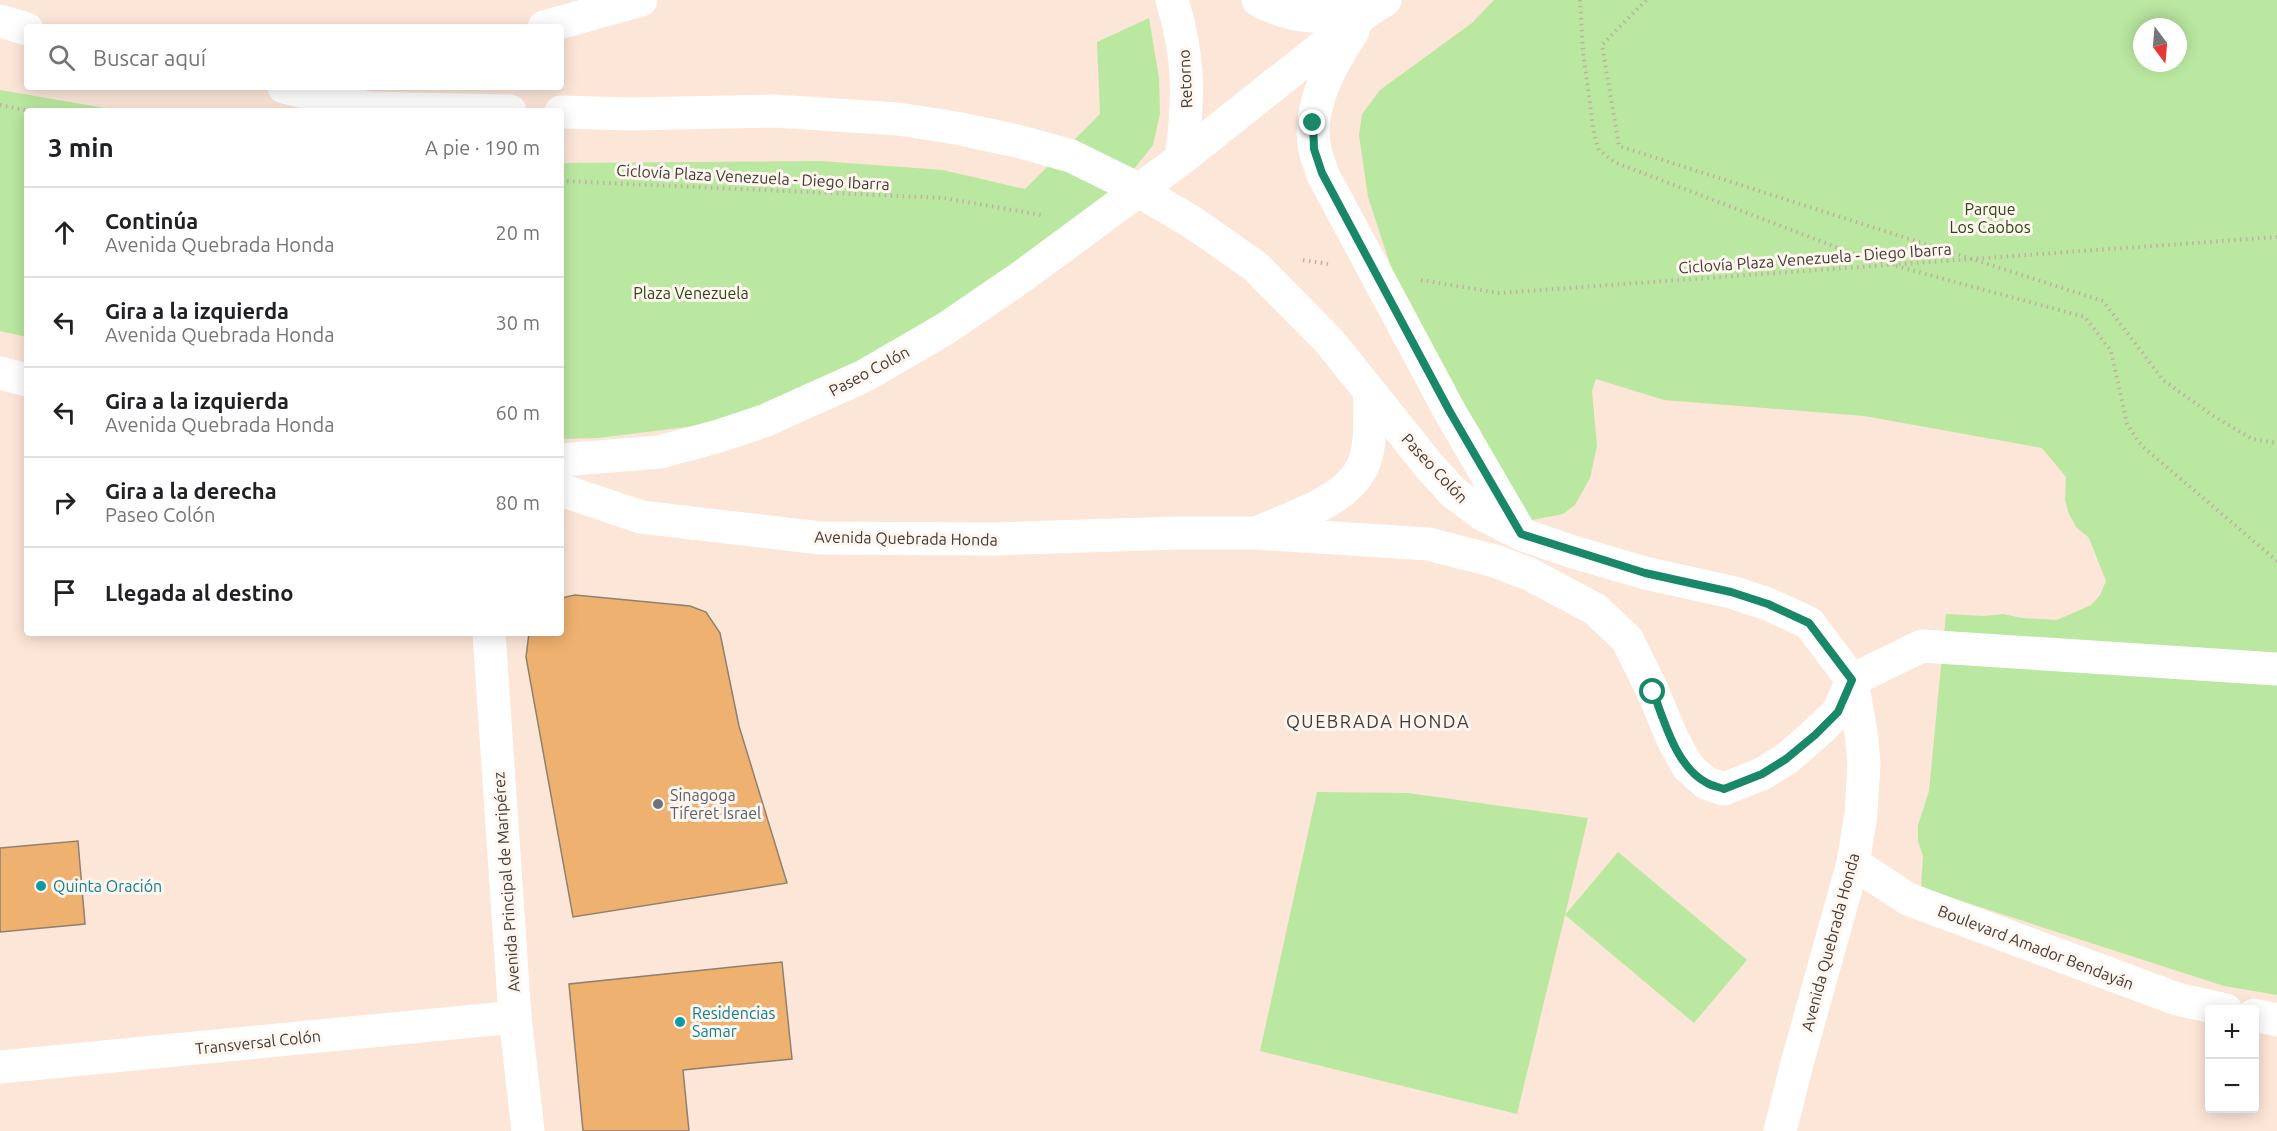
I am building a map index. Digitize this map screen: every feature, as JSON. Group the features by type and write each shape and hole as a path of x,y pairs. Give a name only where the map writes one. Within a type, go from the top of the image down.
{"street":[{"path":"555,24 641,0"},
{"name":"Retorno","path":"1172,0 1181,29 1186,62 1188,109 1181,159"},
{"path":"1258,0 1274,9 1298,16 1336,16 1375,6"},
{"name":"Paseo Colón","path":"564,460 660,452 719,436 764,421 864,376 955,322 1024,275 1181,159 1375,6"},
{"name":"Paseo Colón","path":"1375,6 1339,52 1320,93 1313,123 1314,149 1322,173 1422,360 1521,534"},
{"path":"0,21 24,28"},
{"path":"296,90 368,108"},
{"name":"Paseo Colón","path":"564,112 630,114 775,111 898,119 1017,141 1071,156 1126,183 1195,224 1256,267 1330,342 1370,394 1454,493 1482,514 1521,534"},
{"path":"0,373 24,379"},
{"name":"Avenida Quebrada Honda","path":"1256,533 1335,497 1353,483 1364,462 1369,437 1370,394"},
{"name":"Avenida Quebrada Honda","path":"564,491 641,517 820,538 994,539 1176,533 1256,533 1428,544 1495,561 1566,593 1595,609 1627,639 1673,740 1688,767 1706,783 1724,789 1762,774 1786,759 1815,735 1838,712 1852,680"},
{"name":"Avenida Quebrada Honda","path":"1521,534 1645,573 1731,592 1768,604 1809,623 1852,680 1864,762 1853,864 1780,1131"},
{"name":"Avenida Principal de Maripérez","path":"489,636 515,1017 528,1131"},
{"path":"1852,680 1922,646 2277,669"},
{"name":"Boulevard Amador Bendayán","path":"1853,864 1908,898 2176,999 2205,1005"},
{"path":"2259,1016 2277,1020"},
{"name":"Transversal Colón","path":"0,1067 515,1017"}],"path":[{"path":"1580,0 1583,52 1594,134 1599,150 1614,162 1854,254 2085,317 2111,351 2127,424 2141,445 2277,561"},
{"path":"1646,0 1602,45 1618,147 2103,301 2163,380 2212,415 2252,439 2277,443"},
{"path":"0,105 24,110"},
{"name":"Ciclovía Plaza Venezuela - Diego Ibarra","path":"564,180 944,198"},
{"name":"Ciclovía Plaza Venezuela - Diego Ibarra","path":"1499,293 2277,237"}],"green space":[{"name":"Parque Los Caobos","path":"1494,0 2277,0 2277,995 2224,986 1921,888 1923,856 1918,841 1918,825 1929,791 1946,614 1984,616 2003,614 2022,618 2057,620 2091,605 2100,595 2106,581 2089,538 2076,527 2069,514 2065,500 2066,477 2042,448 1864,416 1664,400 1596,379 1592,391 1597,446 1590,478 1575,505 1563,514 1532,520 1518,511 1479,428 1464,405 1391,267 1368,197 1359,135 1362,114 1380,90 1472,23"},
{"name":"Plaza Venezuela","path":"1149,18 1159,78 1160,114 1153,145 1126,179 1018,261 896,344 758,410 694,426 598,438 564,439 564,163 820,161 943,170 1025,189 1100,114 1097,42"},
{"path":"0,90 105,108 24,108 24,336 0,331"},
{"path":"1317,792 1408,793 1588,818 1517,1114 1260,1051"},
{"path":"1618,852 1747,960 1694,1023 1565,915"}],"building":[{"name":"Sinagoga Tiferet Israel","path":"575,595 690,606 706,612 720,633 739,726 787,883 573,917 526,657 529,636 564,636 564,597"},
{"name":"Quinta Oración","path":"78,841 85,924 0,932 0,848"},
{"name":"Residencias Samar","path":"782,962 792,1059 683,1070 689,1131 583,1131 569,984"}],"place":[{"name":"Sinagoga Tiferet Israel","path":"658,804"},
{"name":"Quinta Oración","path":"41,886"},
{"name":"Residencias Samar","path":"680,1022"}],"district":[{"name":"QUEBRADA HONDA","path":"1378,722"}],"route":[{"path":"1313,123 1314,149 1322,173 1450,412 1521,534 1645,573 1731,592 1768,604 1809,623 1852,680 1838,712 1815,735 1786,759 1762,774 1724,789 1706,783 1688,767 1673,740 1653,692"}]}
